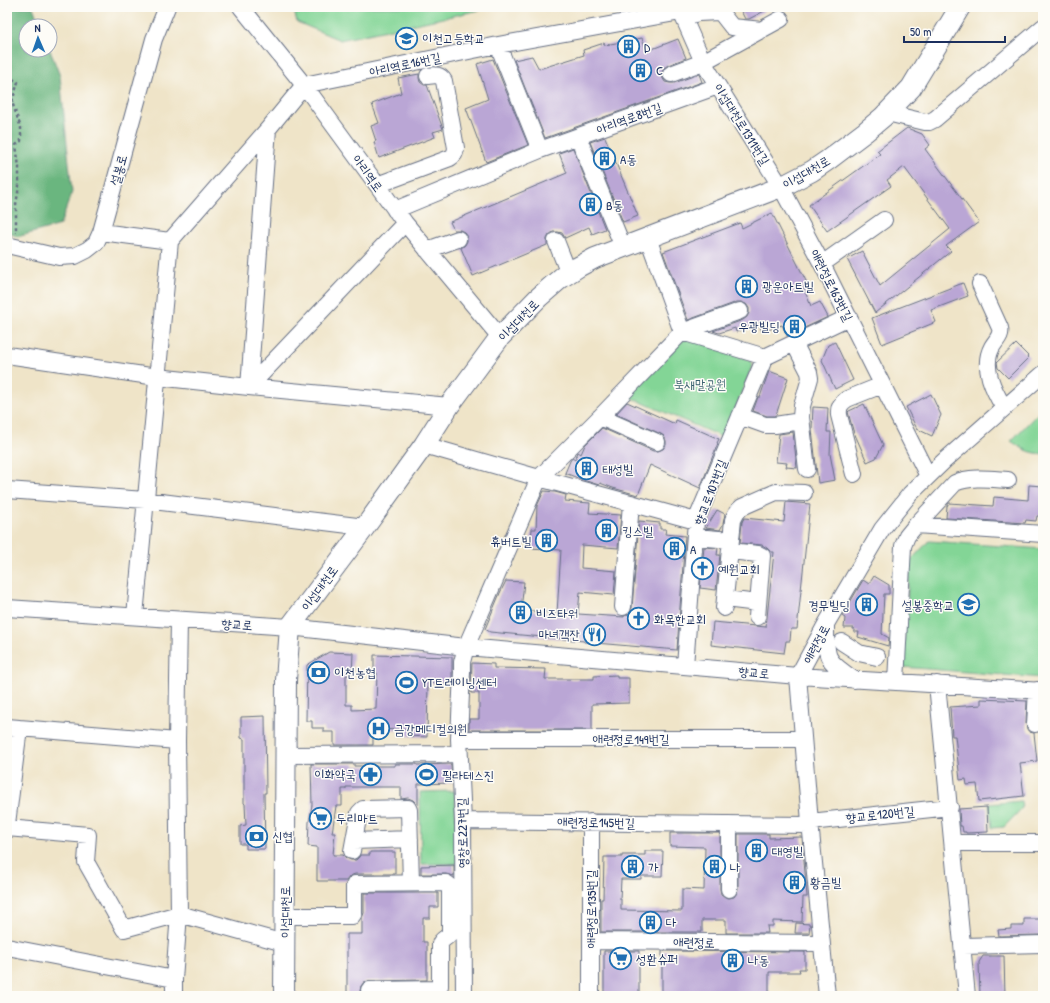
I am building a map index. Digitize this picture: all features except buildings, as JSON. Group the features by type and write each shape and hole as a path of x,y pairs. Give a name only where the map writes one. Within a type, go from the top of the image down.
{"main road":[{"name":"이섭대천로","path":"284,996 286,680 290,627 424,445 448,406 500,336 538,298 578,267 595,258 781,187 812,171 828,160 887,113 911,88 960,7"}],"street":[{"name":"설봉로","path":"12,247 59,257 75,256 87,250 96,243 101,232 154,39 167,7"},
{"name":"아리역로","path":"241,7 304,85 405,223 500,336"},
{"name":"아리역로16번길","path":"304,85 676,10 695,14 702,10 718,12 721,13 732,27 762,30"},
{"name":"이섭대천로1311번길","path":"676,10 703,62 781,187"},
{"path":"671,74 703,62 781,19"},
{"path":"887,113 929,122 1043,27"},
{"path":"498,45 540,150"},
{"path":"377,185 454,156 456,148 444,81 437,75 428,76"},
{"path":"135,616 170,241 268,129 304,85"},
{"name":"아리역로8번길","path":"395,210 540,150 718,86"},
{"path":"248,388 268,129"},
{"path":"581,144 623,247"},
{"name":"애련정로163번길","path":"781,187 849,317 928,476"},
{"path":"822,264 884,220"},
{"path":"248,388 405,223"},
{"path":"101,232 170,241"},
{"path":"648,238 682,332"},
{"path":"427,250 458,239"},
{"path":"556,241 569,274"},
{"path":"980,284 1000,328 1000,336 990,351 988,365 992,386 1004,408"},
{"path":"466,647 538,478 600,417 682,332 740,311"},
{"path":"682,332 765,357 849,317"},
{"path":"794,343 809,372 810,378 801,411 807,469"},
{"path":"7,355 248,388 448,406"},
{"name":"향교로107번길","path":"684,666 696,521 765,357"},
{"name":"애련정로","path":"827,996 810,823 798,676 826,624 882,529 910,494 944,461 1043,374"},
{"path":"854,474 839,415 839,408 843,401 882,385"},
{"path":"740,416 765,425 801,421"},
{"path":"600,417 657,442"},
{"path":"424,445 696,521"},
{"path":"896,682 903,546 907,536 955,483 968,479 1008,480"},
{"path":"7,490 145,500 365,526"},
{"path":"695,537 730,546 762,556 758,610 725,603 730,546 734,515 742,507 776,492 804,493"},
{"path":"623,608 631,503"},
{"path":"916,525 1043,534"},
{"name":"향교로","path":"7,608 290,627 466,647 798,676 849,676 896,682 1040,691"},
{"path":"174,996 179,914 177,741 179,620"},
{"path":"826,624 827,656 831,662 849,676 858,653"},
{"path":"842,642 858,653 877,657"},
{"name":"영창로227번길","path":"464,996 463,821 459,747 462,662 466,647"},
{"path":"937,684 968,996"},
{"path":"1035,724 1040,691"},
{"path":"7,824 13,727 177,741"},
{"name":"애련정로149번길","path":"459,747 803,739"},
{"path":"285,756 459,747"},
{"name":"향교로120번길","path":"810,823 950,807"},
{"path":"410,839 353,846 359,813 363,809 406,808 409,810 410,839 411,883"},
{"name":"애련정로145번길","path":"463,821 729,824 810,823"},
{"name":"애련정로135번길","path":"591,822 591,996"},
{"path":"729,824 729,889"},
{"path":"7,828 88,835 86,862 124,929 179,914 284,943"},
{"path":"953,842 1043,843"},
{"path":"284,916 352,916 354,913 355,884 448,884 450,886 450,932 449,935 441,940 440,944 439,987 436,989 369,990"},
{"name":"애련정로","path":"591,941 822,943"},
{"path":"963,946 1043,944"},
{"path":"7,947 174,979"}],"path":[{"path":"7,76 18,82 12,102 21,128 21,140 16,145 19,167 19,186 16,205 16,224 12,247"}],"green space":[{"path":"7,7 33,7 37,18 18,18 18,58 53,58 60,76 72,192 60,225 17,237 7,231"},
{"path":"293,7 494,7 340,40 297,22"},
{"name":"북새말공원","path":"683,336 750,360 752,366 751,369 724,438 627,396"},
{"path":"1043,408 1043,454 1026,450 1011,441"},
{"path":"929,541 1043,549 1043,678 902,667 910,561"},
{"path":"455,791 457,864 421,864 420,792"},
{"path":"1021,801 1022,808 1004,827 992,828 989,804"}],"place":[{"name":"이천고등학교","path":"407,38"},
{"name":"D","path":"628,47"},
{"name":"C","path":"640,70"},
{"name":"A동","path":"604,159"},
{"name":"B동","path":"591,205"},
{"name":"광운아트빌","path":"747,286"},
{"name":"우광빌딩","path":"795,326"},
{"name":"태성빌","path":"586,469"},
{"name":"킹스빌","path":"607,531"},
{"name":"휴버트빌","path":"547,541"},
{"name":"A","path":"675,549"},
{"name":"예원교회","path":"703,569"},
{"name":"경무빌딩","path":"866,605"},
{"name":"설봉중학교","path":"969,605"},
{"name":"비즈타워","path":"521,613"},
{"name":"화목한교회","path":"638,619"},
{"name":"마녀객잔","path":"595,634"},
{"name":"이천농협","path":"318,672"},
{"name":"YT트레이닝센터","path":"407,682"},
{"name":"금강메디컬의원","path":"379,729"},
{"name":"이화약국","path":"371,774"},
{"name":"필라테스진","path":"427,775"},
{"name":"두리마트","path":"320,818"},
{"name":"신협","path":"257,836"},
{"name":"대영빌","path":"757,851"},
{"name":"가","path":"633,867"},
{"name":"나","path":"714,867"},
{"name":"황금빌","path":"794,882"},
{"name":"다","path":"651,922"},
{"name":"성환슈퍼","path":"620,959"},
{"name":"나동","path":"733,960"}]}
